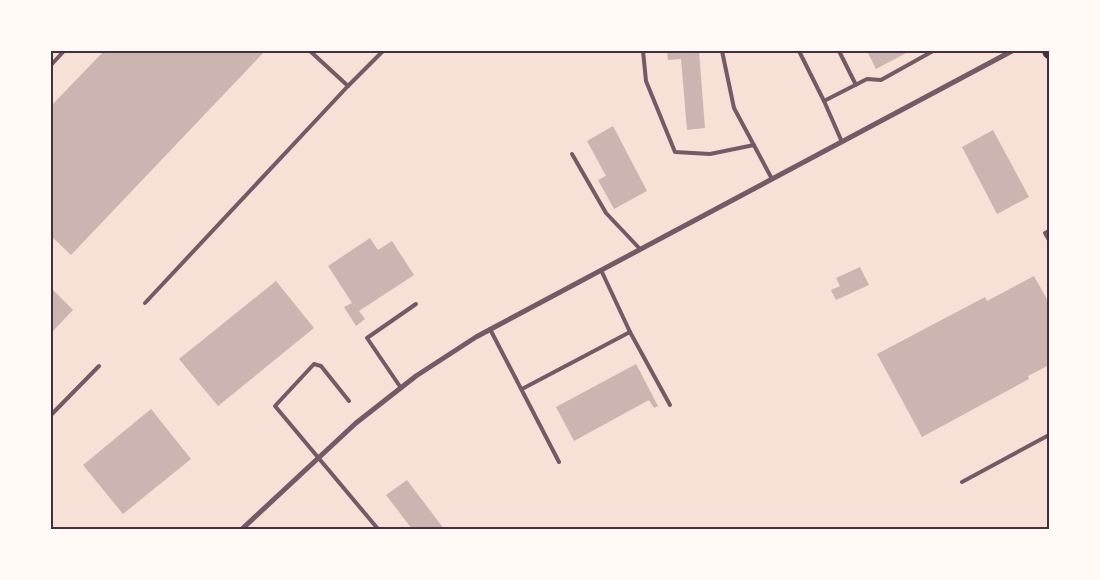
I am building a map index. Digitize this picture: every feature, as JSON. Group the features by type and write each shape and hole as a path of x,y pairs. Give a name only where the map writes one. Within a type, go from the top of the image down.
{"street":[{"path":"242,529 356,422 416,376 490,329 1012,51"}],"lane":[{"path":"51,65 64,51"},
{"path":"310,51 348,86"},
{"path":"145,302 383,51"},
{"path":"642,51 646,80 674,152 710,154 754,146"},
{"path":"722,51 734,108 772,179"},
{"path":"799,51 842,142"},
{"path":"839,51 856,85"},
{"path":"824,102 867,79 881,80 933,51"},
{"path":"572,154 606,214 640,249"},
{"path":"1049,231 1045,233 1049,240"},
{"path":"601,270 630,332 670,405"},
{"path":"400,388 367,338 416,304"},
{"path":"490,329 559,462"},
{"path":"522,389 630,332"},
{"path":"349,401 321,366 314,364 275,406 378,529"},
{"path":"51,414 99,366"},
{"path":"962,482 1049,435"}],"building":[{"path":"104,51 265,51 71,255 51,236 51,106"},
{"path":"667,51 699,51 705,128 687,130 681,59 668,60"},
{"path":"867,51 910,51 876,69"},
{"path":"613,126 647,191 614,209 598,180 606,176 587,141"},
{"path":"993,130 1029,197 997,214 962,147"},
{"path":"370,238 378,250 392,241 414,275 359,311 365,319 356,326 344,307 352,303 328,266"},
{"path":"860,267 869,285 836,300 831,290 840,286 836,278"},
{"path":"1034,276 1049,303 1049,365 1028,376 1029,379 922,437 877,354 985,297 987,301"},
{"path":"276,281 314,328 218,406 179,359"},
{"path":"51,288 73,310 51,333"},
{"path":"636,364 658,406 654,408 649,400 574,441 556,407"},
{"path":"151,409 191,459 123,514 83,465"},
{"path":"407,480 444,529 412,529 386,495"}]}
